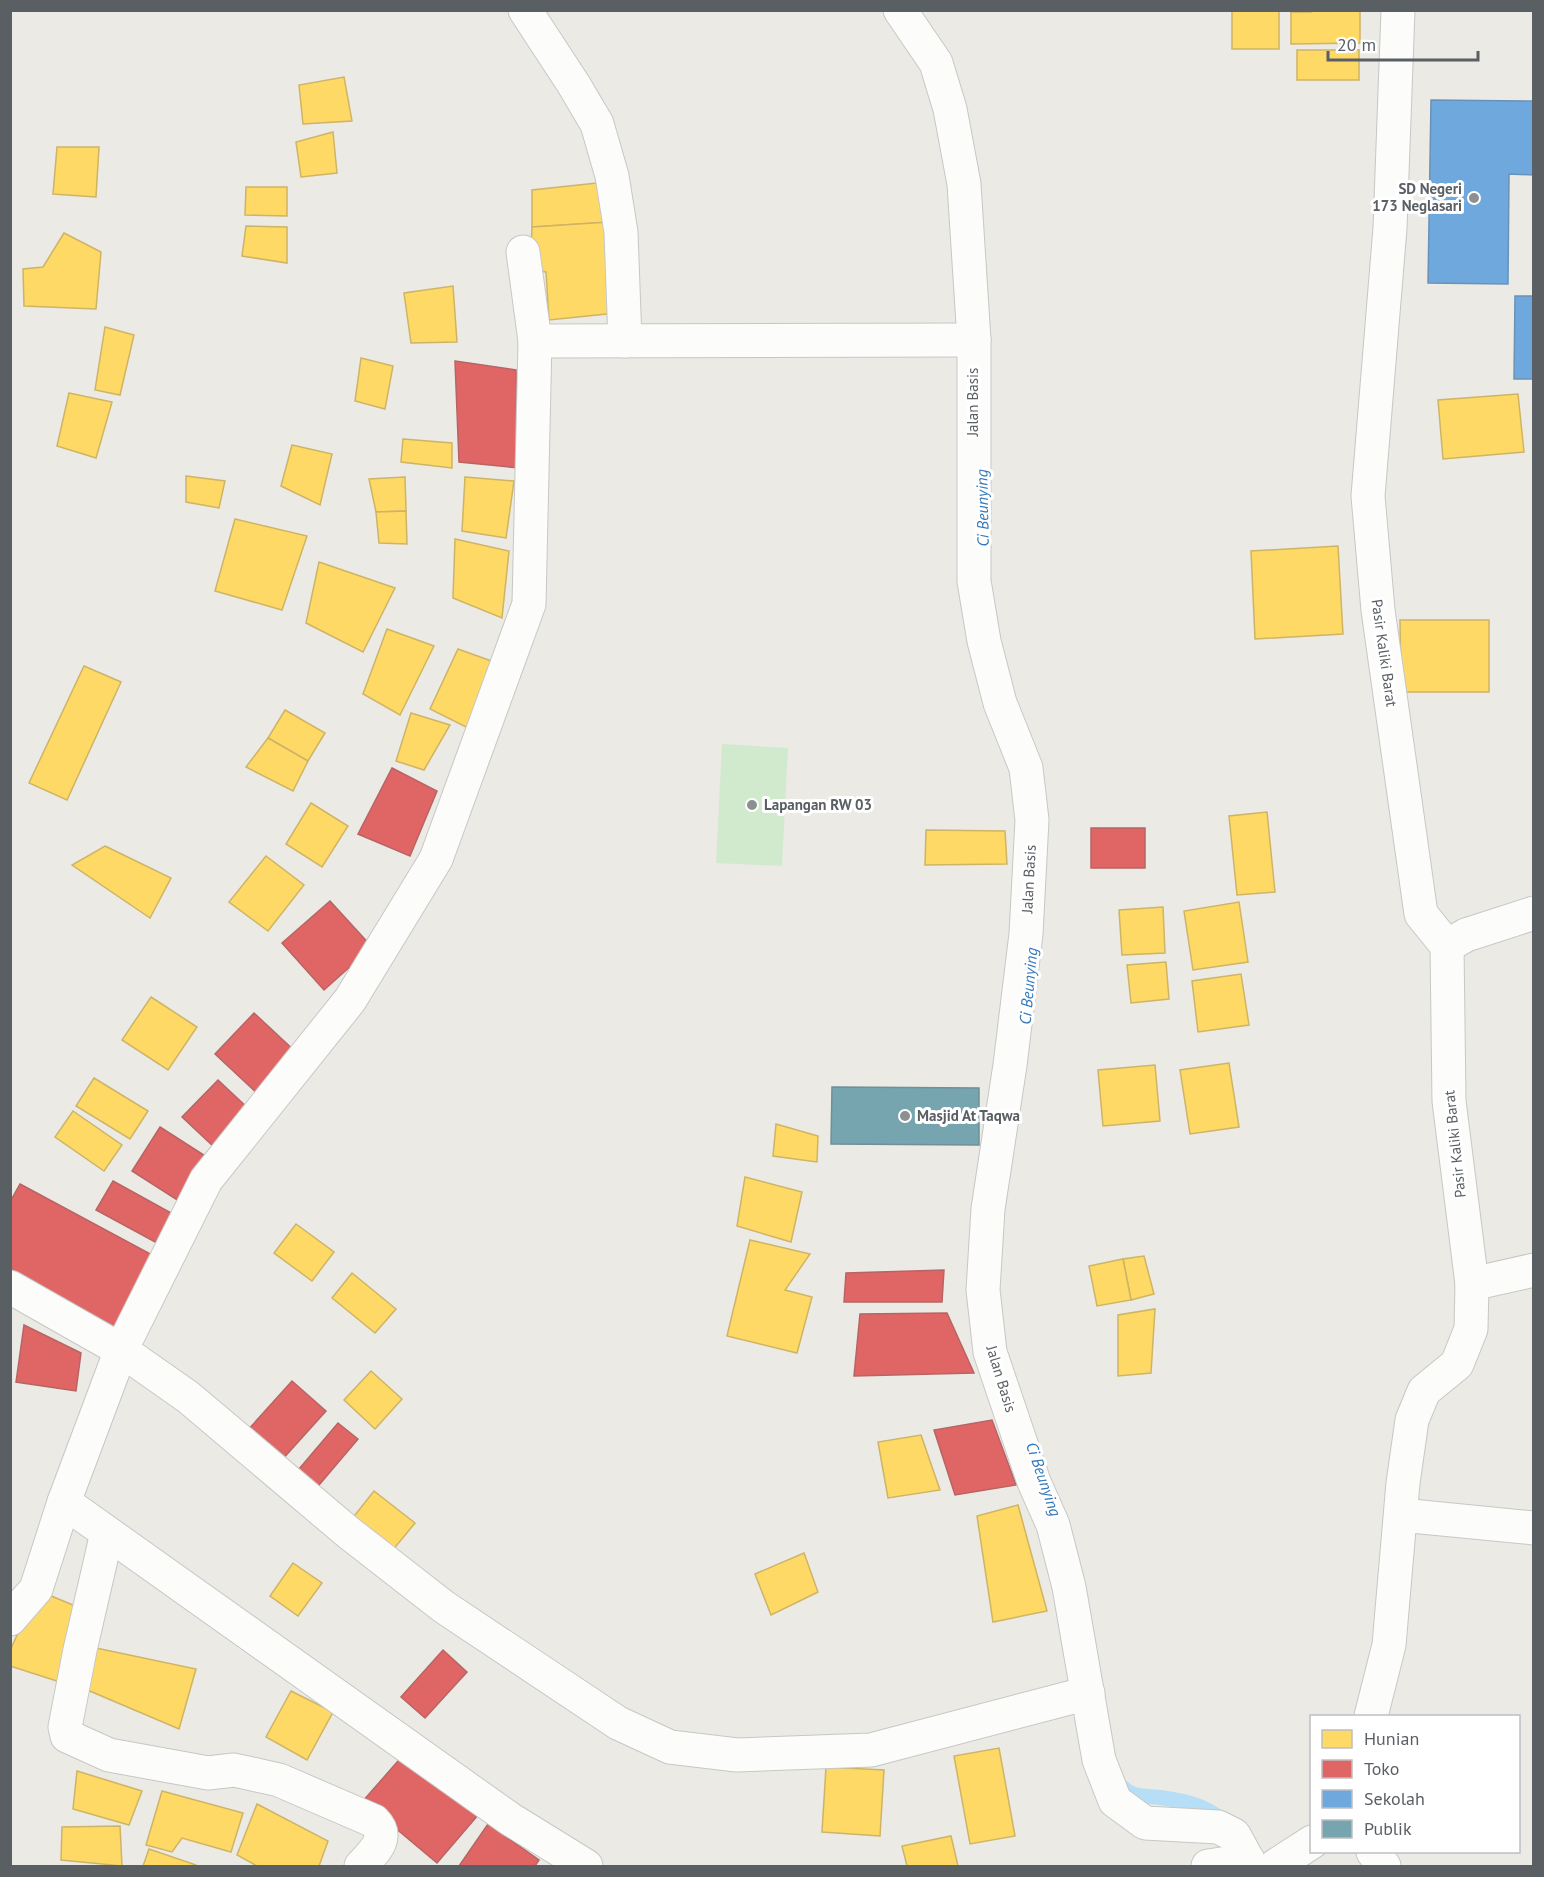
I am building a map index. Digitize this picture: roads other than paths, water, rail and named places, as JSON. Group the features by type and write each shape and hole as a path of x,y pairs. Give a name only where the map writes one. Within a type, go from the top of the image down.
{"street":[{"path":"525,10 597,124 612,176 621,232 626,341"},
{"name":"Jalan Basis","path":"900,10 936,63 950,109 964,184 974,340 974,581 984,641 1000,703 1026,768 1032,820 1026,934 1010,1065 988,1209 983,1290 990,1352 1034,1482 1053,1525 1070,1587 1099,1760 1115,1801 1145,1823 1218,1827 1234,1835 1258,1864"},
{"name":"Pasir Kaliki Barat","path":"1371,1715 1389,1645 1412,1420 1424,1391 1457,1364 1471,1329 1472,1284 1449,1101 1447,946 1421,914 1378,610 1368,496 1390,228 1398,10"},
{"path":"10,1619 36,1589 64,1502 121,1350 206,1180 350,1000 436,859 529,604 535,341 523,252"},
{"path":"535,341 974,340"},
{"path":"1447,946 1466,935 1533,913"},
{"path":"1472,1284 1533,1270"},
{"path":"10,1287 121,1350 188,1397 349,1533 444,1607 618,1723 670,1747 737,1755 871,1750 1088,1693"},
{"path":"64,1502 510,1819 586,1866"},
{"path":"1401,1515 1533,1528"},
{"path":"107,1533 65,1727 68,1736 109,1755 208,1773 234,1770 279,1780 374,1821 382,1833 381,1841 361,1866"},
{"path":"1208,1866 1258,1864 1310,1842"},
{"path":"1374,1853 1384,1866"}],"waterway":[{"name":"Ci Beunying","path":"1121,1786 1137,1795 1183,1801 1208,1810 1223,1821"}],"place":[{"name":"SD Negeri 173 Neglasari","path":"1474,198"},
{"name":"Lapangan RW 03","path":"752,805"},
{"name":"Masjid At Taqwa","path":"905,1116"}]}
